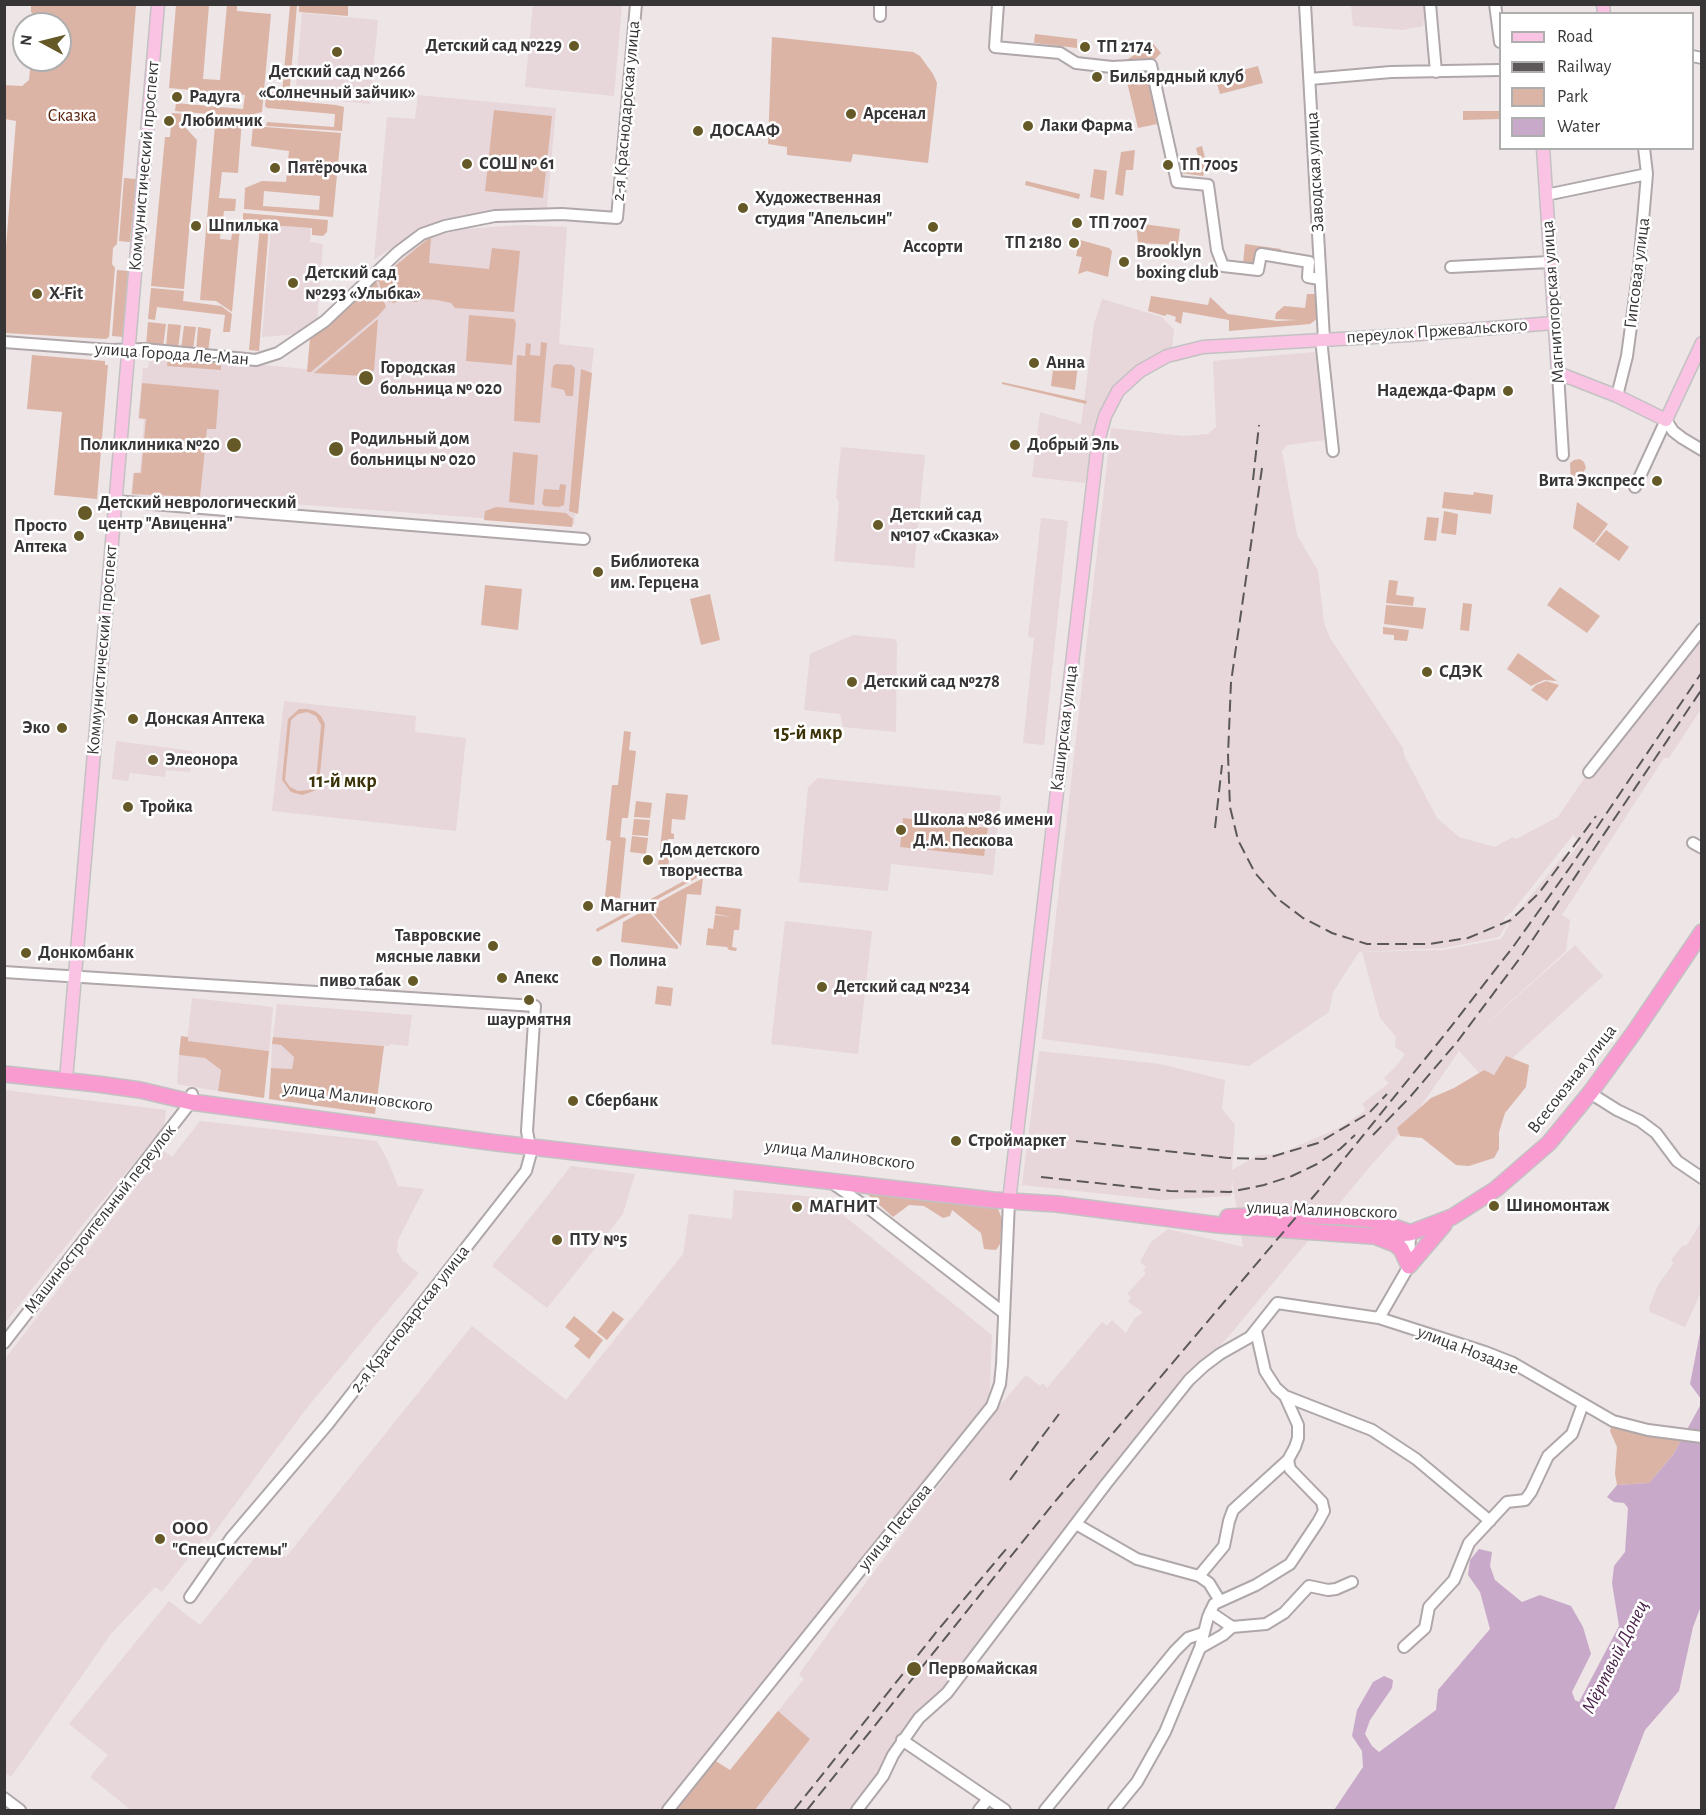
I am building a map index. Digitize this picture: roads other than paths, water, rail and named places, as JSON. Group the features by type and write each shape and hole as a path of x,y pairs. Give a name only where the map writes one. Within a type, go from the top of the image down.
{"highway":[{"name":"Всесоюзная улица","path":"1410,1233 1452,1217 1496,1189 1549,1143 1590,1093 1643,1020 1701,932"},
{"name":"улица Малиновского","path":"4,1067 66,1076"},
{"name":"улица Малиновского","path":"4,1074 135,1080 192,1098 828,1180 1218,1218 1283,1215 1347,1217 1373,1220 1410,1233"},
{"name":"улица Малиновского","path":"529,1143 1010,1197 1218,1225 1372,1236 1410,1233"},
{"path":"1372,1236 1395,1244 1404,1254 1409,1266 1436,1232 1452,1217"}],"main road":[{"name":"Коммунистический проспект","path":"66,1076 158,4"},
{"name":"Магнитогорская улица","path":"1544,150 1553,323 1558,373"},
{"name":"переулок Пржевальского","path":"1203,347 1408,335 1553,323"},
{"path":"1558,373 1617,396 1666,420 1701,343"},
{"name":"Каширская улица","path":"1010,1197 1098,442 1105,416 1118,391 1140,371 1167,356 1203,347"}],"street":[{"name":"2-я Краснодарская улица","path":"617,218 636,4"},
{"path":"998,4 995,46 1060,53 1076,63 1112,67 1151,65 1177,182 1208,185 1217,250 1223,266 1258,270 1261,254 1309,262 1308,277 1319,279"},
{"name":"Заводская улица","path":"1305,4 1322,339"},
{"path":"1430,4 1436,72"},
{"path":"1495,4 1499,34"},
{"path":"1310,79 1390,72 1499,70"},
{"name":"Гипсовая улица","path":"1617,396 1627,356 1640,267 1647,174 1644,150"},
{"path":"1546,195 1647,174"},
{"name":"улица Города Ле-Ман","path":"4,342 144,349 256,360 278,353 325,321 398,252 422,234 445,226 495,216 562,214 617,218"},
{"path":"1451,267 1550,262"},
{"name":"переулок Пржевальского","path":"1322,339 1334,451"},
{"name":"Магнитогорская улица","path":"1558,373 1563,454"},
{"path":"1666,420 1673,431 1701,450"},
{"path":"1635,487 1666,420"},
{"path":"115,501 584,539"},
{"path":"1589,772 1701,629"},
{"path":"4,972 75,976"},
{"name":"2-я Краснодарская улица","path":"75,976 536,1006 529,1143 531,1160 526,1171 328,1424 231,1538 190,1597"},
{"path":"1590,1093 1640,1121 1656,1133 1677,1161 1701,1178"},
{"name":"Машиностроительный переулок","path":"4,1343 192,1098"},
{"path":"828,1180 871,1210 1004,1313"},
{"name":"улица Пескова","path":"668,1810 992,1406 1000,1384 1010,1197"},
{"path":"1379,1318 1409,1266 1410,1233"},
{"name":"улица Нозадзе","path":"1256,1331 1277,1303 1379,1318 1513,1363 1613,1421 1648,1430 1701,1437"},
{"path":"1256,1331 1265,1371 1276,1388 1285,1396 1372,1430 1416,1459 1490,1521"},
{"path":"857,1810 883,1776 902,1740 919,1718 947,1693 1189,1380 1204,1366 1256,1331"},
{"path":"1199,1576 1224,1546 1233,1510 1288,1460 1298,1438 1298,1425 1285,1396"},
{"path":"1404,1647 1425,1628 1429,1607 1454,1580 1468,1543 1508,1502 1525,1500 1531,1492 1548,1456 1572,1434 1583,1404"},
{"path":"1114,1810 1137,1782 1166,1732 1200,1648 1214,1604 1256,1585 1290,1564 1324,1511 1322,1502 1290,1468 1288,1460"},
{"path":"1076,1524 1137,1559 1199,1576 1209,1583 1220,1601"},
{"path":"1200,1648 1232,1628 1266,1624 1284,1613 1309,1586 1328,1590 1352,1582"},
{"path":"1210,1612 1232,1628"},
{"path":"1045,1810 1175,1651 1188,1638 1203,1633"},
{"path":"902,1740 1005,1810"},
{"path":"4,1798 17,1810"},
{"path":"979,1810 988,1799"}],"water":[{"path":"1701,1328 1701,1399 1690,1384"},
{"name":"Мёртвый Донец","path":"1701,1404 1701,1606 1693,1627 1679,1691 1645,1730 1614,1810 1334,1810 1363,1767 1362,1751 1352,1736 1357,1710 1373,1682 1384,1676 1393,1680 1392,1688 1370,1720 1365,1734 1372,1746 1379,1752 1436,1710 1438,1690 1490,1629 1480,1592 1468,1575 1470,1560 1479,1549 1492,1552 1490,1566 1495,1580 1522,1602 1540,1595 1571,1606 1583,1627 1591,1654 1572,1692 1575,1700 1579,1702 1619,1626 1612,1583 1614,1566 1625,1552 1628,1508 1624,1503 1614,1502 1607,1497 1617,1485 1649,1483 1673,1455"}],"railway":[{"path":"1253,480 1259,425"},
{"path":"1262,468 1231,682 1228,755 1230,807 1238,840 1255,873 1278,899 1303,918 1332,933 1367,944 1429,944 1468,938 1511,920 1539,893 1596,816"},
{"path":"807,1810 1053,1504 1319,1190 1446,1033 1513,947 1571,866 1702,672"},
{"path":"1373,1135 1410,1097 1457,1042 1523,954 1702,689"},
{"path":"1215,828 1222,765"},
{"path":"1076,1141 1228,1158 1264,1159 1318,1143 1369,1113 1387,1094"},
{"path":"1041,1177 1170,1191 1230,1192 1292,1176 1317,1164 1340,1149 1355,1135"},
{"path":"1010,1480 1059,1414"},
{"path":"794,1810 938,1630 1007,1548"}],"place":[{"name":"Детский сад №229","path":"574,46"},
{"name":"ТП 2174","path":"1085,47"},
{"name":"Детский сад №266 «Солнечный зайчик»","path":"337,52"},
{"name":"Бильярдный клуб","path":"1097,77"},
{"name":"Радуга","path":"177,97"},
{"name":"Арсенал","path":"851,114"},
{"name":"Любимчик","path":"169,121"},
{"name":"Лаки Фарма","path":"1028,126"},
{"name":"ДОСААФ","path":"698,131"},
{"name":"СОШ № 61","path":"467,164"},
{"name":"ТП 7005","path":"1168,165"},
{"name":"Пятёрочка","path":"275,168"},
{"name":"Художественная студия \"Апельсин\"","path":"743,208"},
{"name":"ТП 7007","path":"1077,223"},
{"name":"Шпилька","path":"196,226"},
{"name":"Ассорти","path":"933,227"},
{"name":"ТП 2180","path":"1074,243"},
{"name":"Brooklyn boxing club","path":"1124,262"},
{"name":"Детский сад №293 «Улыбка»","path":"293,283"},
{"name":"X-Fit","path":"37,294"},
{"name":"Анна","path":"1034,363"},
{"name":"Городская больница № 020","path":"366,378"},
{"name":"Надежда-Фарм","path":"1508,391"},
{"name":"Поликлиника №20","path":"234,445"},
{"name":"Добрый Эль","path":"1015,445"},
{"name":"Родильный дом больницы № 020","path":"336,449"},
{"name":"Вита Экспресс","path":"1657,481"},
{"name":"Детский неврологический центр \"Авиценна\"","path":"85,513"},
{"name":"Детский сад №107 «Сказка»","path":"878,525"},
{"name":"Просто Аптека","path":"79,536"},
{"name":"Библиотека им. Герцена","path":"598,572"},
{"name":"СДЭК","path":"1427,672"},
{"name":"Детский сад №278","path":"852,682"},
{"name":"Донская Аптека","path":"133,719"},
{"name":"Эко","path":"62,728"},
{"name":"Элеонора","path":"153,760"},
{"name":"Тройка","path":"128,807"},
{"name":"Школа №86 имени Д.М. Пескова","path":"901,830"},
{"name":"Дом детского творчества","path":"648,860"},
{"name":"Магнит","path":"588,906"},
{"name":"Тавровские мясные лавки","path":"493,946"},
{"name":"Донкомбанк","path":"26,953"},
{"name":"Полина","path":"597,961"},
{"name":"Апекс","path":"502,978"},
{"name":"пиво табак","path":"413,981"},
{"name":"Детский сад №234","path":"822,987"},
{"name":"шаурмятня","path":"529,1000"},
{"name":"Сбербанк","path":"573,1101"},
{"name":"Строймаркет","path":"956,1141"},
{"name":"Шиномонтаж","path":"1494,1206"},
{"name":"МАГНИТ","path":"797,1207"},
{"name":"ПТУ №5","path":"557,1240"},
{"name":"ООО \"СпецСистемы\"","path":"160,1539"},
{"name":"Первомайская","path":"914,1669"}],"district":[{"name":"15-й мкр","path":"808,733"},
{"name":"11-й мкр","path":"343,781"}],"park label":[{"name":"Сказка","path":"72,116"}]}
